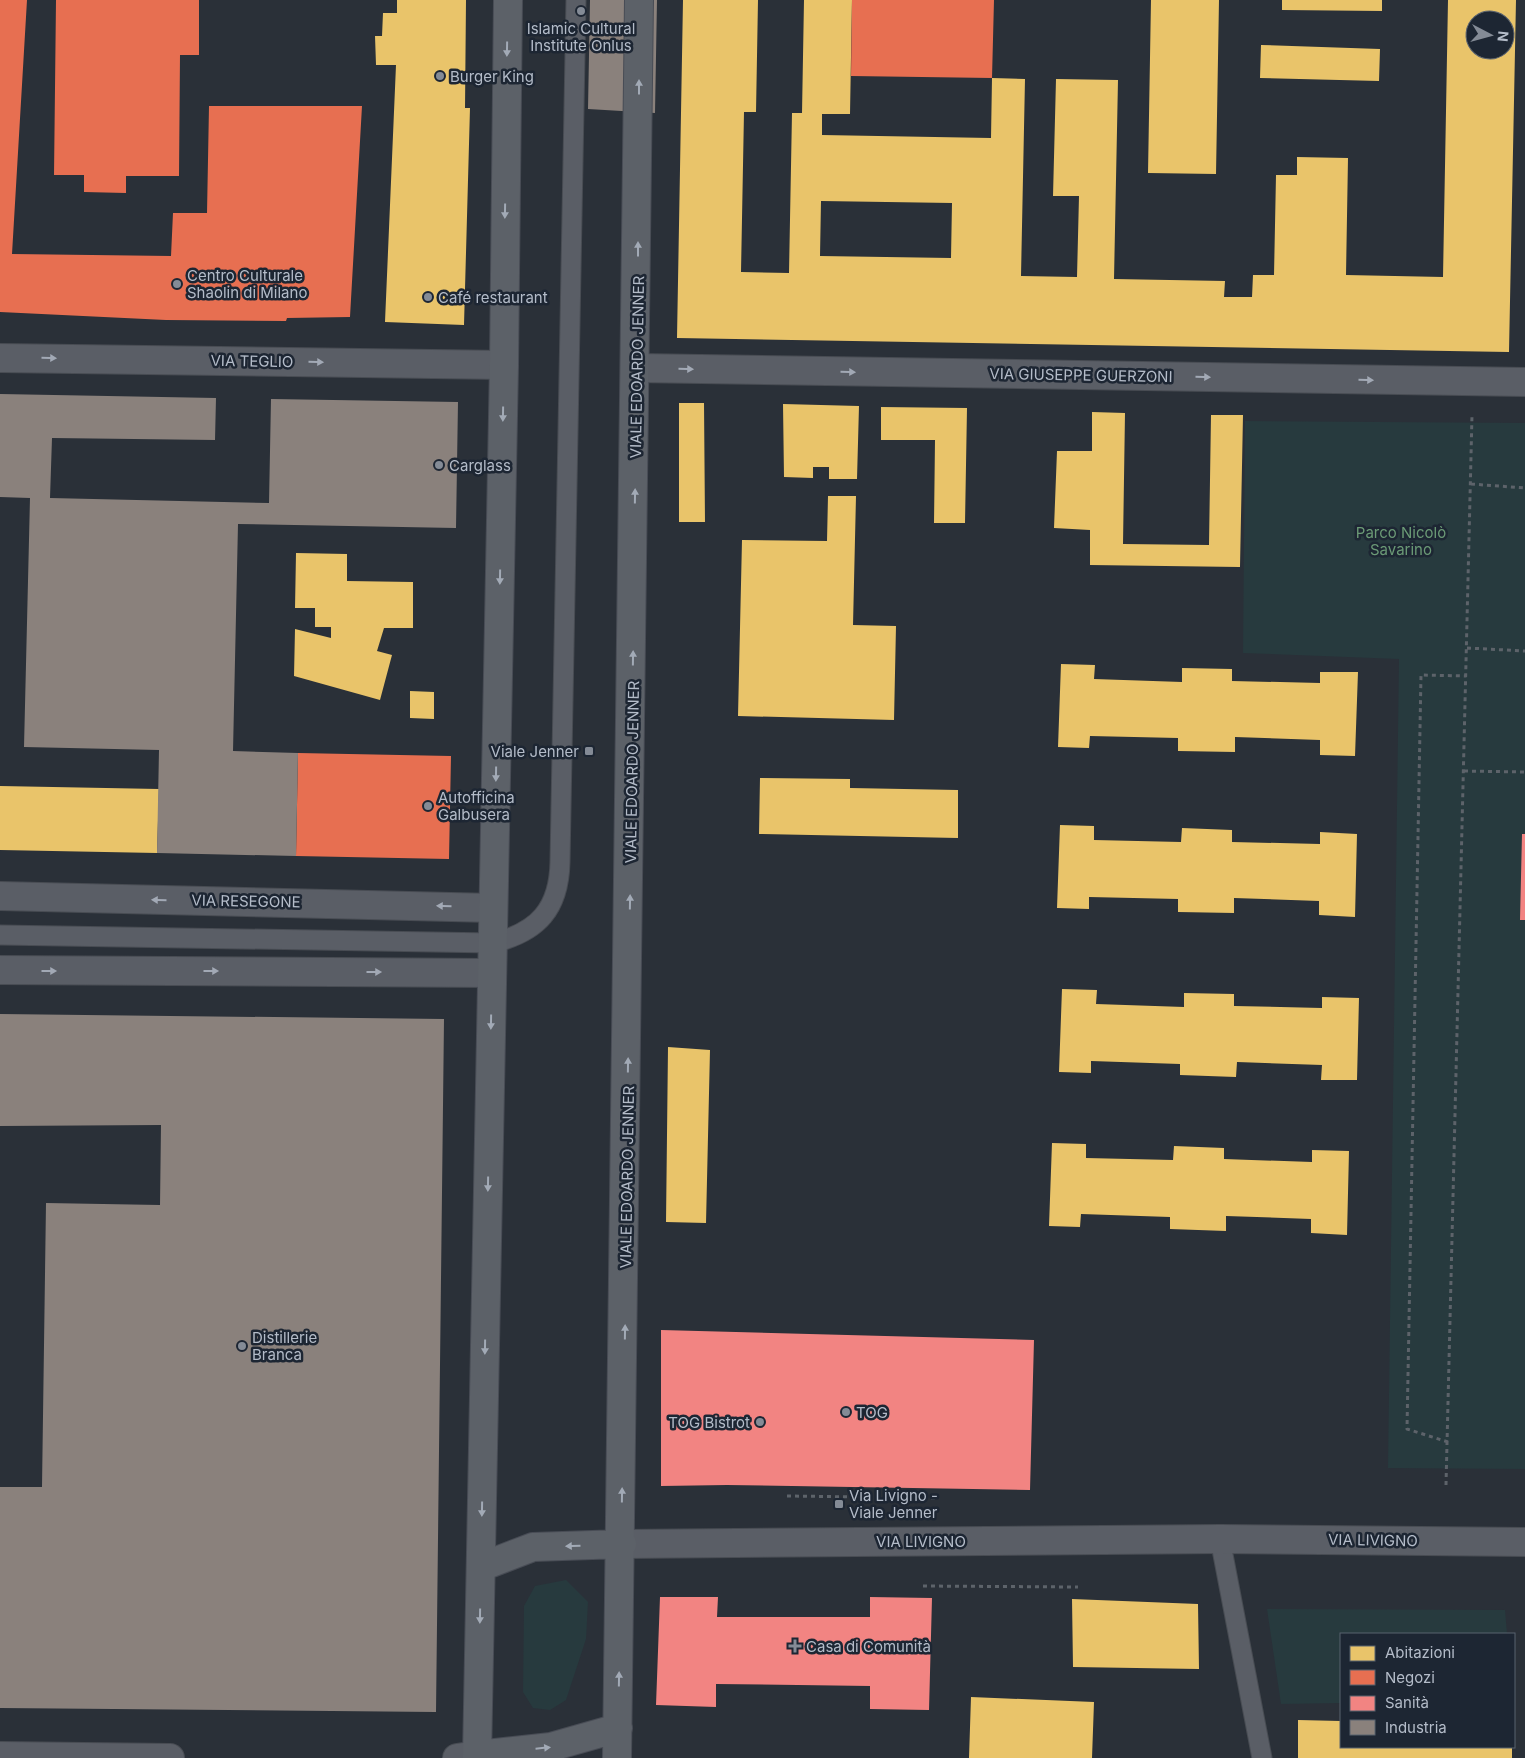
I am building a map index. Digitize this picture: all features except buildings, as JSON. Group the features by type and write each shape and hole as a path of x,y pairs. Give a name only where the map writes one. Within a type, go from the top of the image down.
{"main road":[{"path":"508,0 504,365 481,1567 470,1757 551,1747 618,1728"},
{"name":"VIALE EDOARDO JENNER","path":"617,1758 622,1544 637,368 639,0"},
{"path":"481,1567 533,1547 622,1544"}],"street":[{"name":"VIA TEGLIO","path":"0,358 504,365"},
{"name":"VIA GIUSEPPE GUERZONI","path":"637,368 1525,382"},
{"name":"VIA RESEGONE","path":"0,896 493,908"},
{"path":"0,970 492,973"},
{"name":"VIA LIVIGNO","path":"622,1544 1220,1539 1525,1542"},
{"path":"0,1756 170,1758"}],"lane":[{"path":"0,935 493,943 509,939 526,930 542,918 554,901 560,880 576,0"},
{"path":"1220,1539 1262,1758"}],"path":[{"path":"1446,1486 1473,412"},
{"path":"1470,484 1525,488"},
{"path":"1467,648 1525,651"},
{"path":"1448,1442 1407,1429 1420,685 1421,675 1466,676"},
{"path":"1464,771 1525,772"},
{"path":"787,1496 938,1498"},
{"path":"923,1586 1078,1587"}],"green space":[{"name":"Parco Nicolò Savarino","path":"1245,421 1525,423 1525,1469 1388,1468 1399,659 1243,653"},
{"path":"566,1580 588,1602 586,1639 566,1700 550,1710 533,1708 523,1692 524,1606 535,1586"},
{"path":"1267,1609 1505,1610 1507,1633 1340,1633 1340,1703 1281,1704"}],"place":[{"name":"Islamic Cultural Institute Onlus","path":"581,11"},
{"name":"Burger King","path":"440,76"},
{"name":"Centro Culturale Shaolin di Milano","path":"177,284"},
{"name":"Café restaurant","path":"428,297"},
{"name":"Carglass","path":"439,465"},
{"name":"Viale Jenner","path":"589,751"},
{"name":"Autofficina Galbusera","path":"428,806"},
{"name":"Distillerie Branca","path":"242,1346"},
{"name":"TOG","path":"846,1412"},
{"name":"TOG Bistrot","path":"760,1422"},
{"name":"Via Livigno - Viale Jenner","path":"839,1504"},
{"name":"Casa di Comunità","path":"795,1646"}]}
